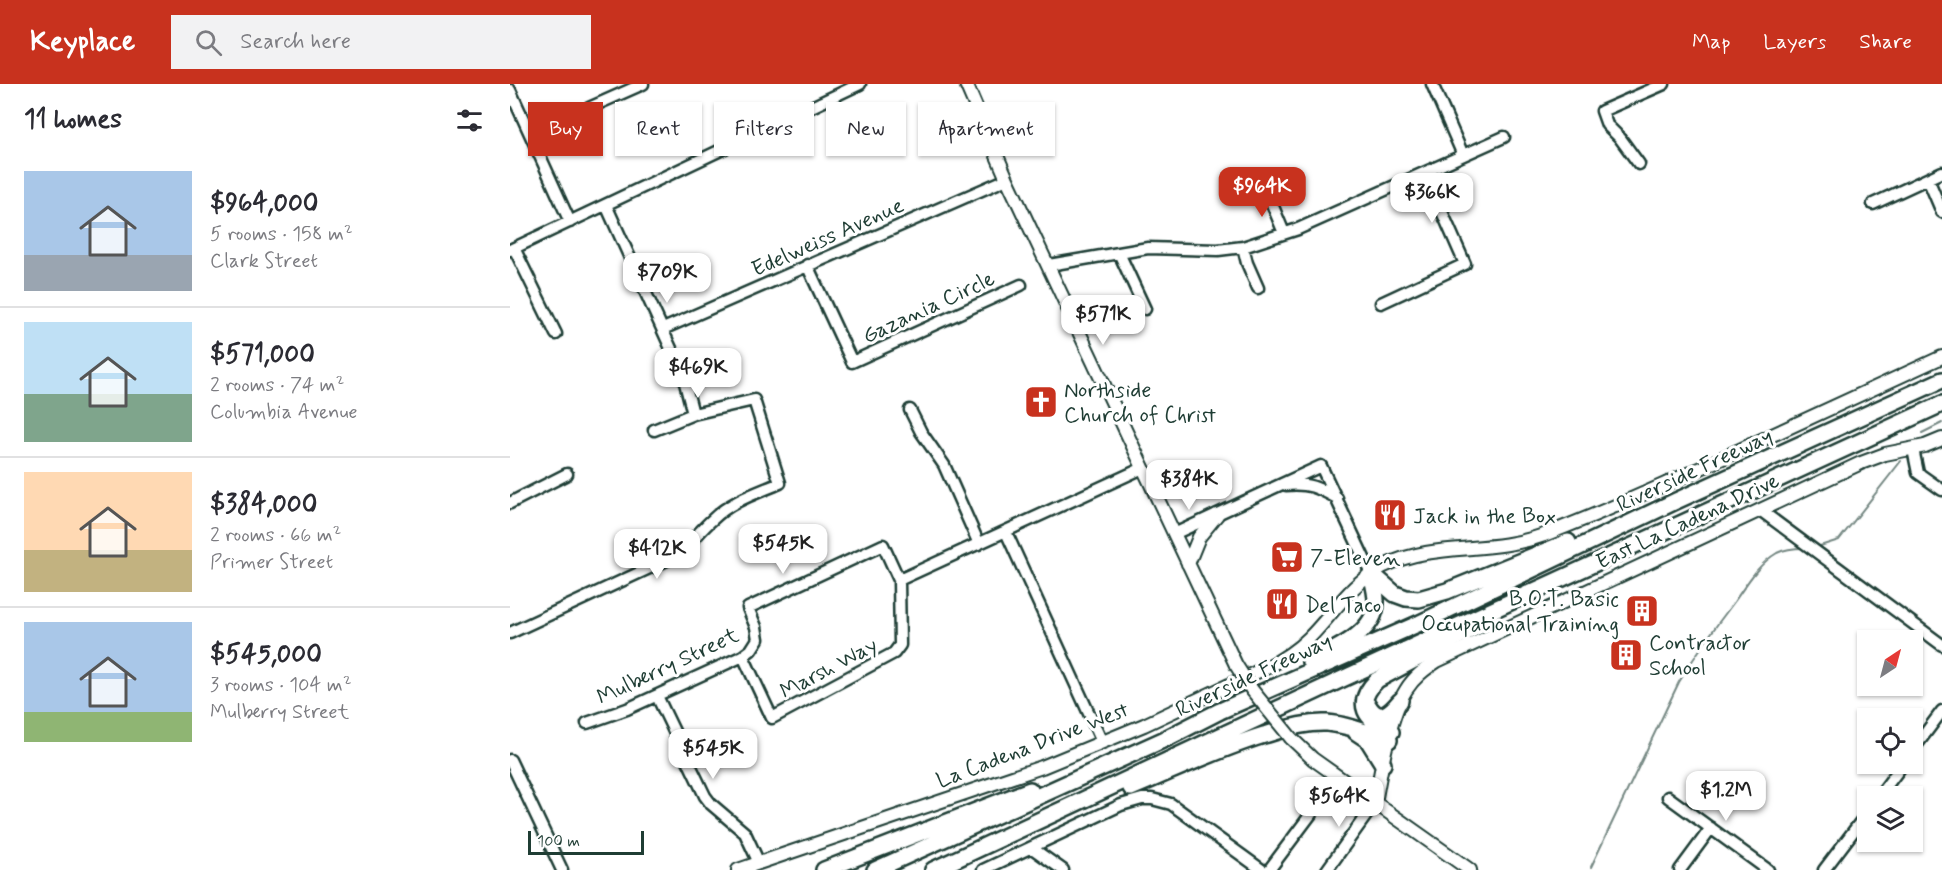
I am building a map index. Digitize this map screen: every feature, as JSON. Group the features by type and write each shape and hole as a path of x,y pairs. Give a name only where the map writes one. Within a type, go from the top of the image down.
{"highway":[{"name":"Riverside Freeway","path":"874,870 1165,739 1220,711 1420,623 1676,501 1942,380"},
{"name":"Riverside Freeway","path":"933,870 1513,600 1942,404"},
{"path":"1371,573 1395,594 1419,599 1447,591 1544,552 1660,501 1676,501"},
{"path":"1220,711 1237,697 1317,659 1363,631 1372,621 1375,612 1376,601 1371,573"},
{"path":"1390,736 1368,716 1364,708 1366,693 1377,680 1479,627 1513,600"},
{"path":"1366,693 1367,703 1376,714 1388,714 1400,701"},
{"path":"1076,803 1122,791 1234,744 1297,725 1326,723 1390,736"},
{"path":"1346,726 1368,740 1383,764"},
{"path":"824,870 1165,739"}],"main road":[{"path":"966,84 1007,179 1236,665 1264,706 1291,738 1313,759 1470,870"},
{"name":"La Cadena Drive West","path":"738,870 1042,767 1144,725 1278,662 1296,650 1346,594 1371,573 1407,556 1439,550 1502,546 1542,535 1656,489 1942,357"},
{"name":"East La Cadena Drive","path":"1375,803 1400,701 1413,680 1439,660 1861,463 1885,454 1913,449 1942,440"},
{"path":"1188,564 1199,537 1217,515"},
{"path":"1437,846 1454,870"}],"street":[{"path":"602,102 643,84"},
{"path":"556,334 512,249 860,84"},
{"path":"1432,84 1463,155"},
{"path":"1639,164 1620,138 1607,125 1602,111 1664,84"},
{"path":"510,90 528,130"},
{"path":"1049,265 1148,248 1218,250 1243,247 1298,229 1504,137"},
{"path":"540,156 570,222"},
{"path":"1873,204 1942,172"},
{"path":"1381,303 1466,264 1425,173"},
{"name":"Edelweiss Avenue","path":"663,329 1007,179"},
{"path":"1928,179 1942,212"},
{"path":"1267,192 1284,233"},
{"path":"606,206 683,375 693,414"},
{"path":"1243,247 1258,288"},
{"path":"1119,253 1145,309"},
{"name":"Gazania Circle","path":"807,265 852,362 1021,285"},
{"path":"510,633 671,558 690,545 722,511 780,483 754,400 693,414 654,430"},
{"path":"910,410 921,432 944,465 979,544"},
{"path":"1913,449 1918,473 1942,490"},
{"path":"1174,534 1322,466 1371,573"},
{"path":"899,580 1143,468"},
{"path":"510,503 567,474"},
{"path":"1279,486 1305,484 1337,498"},
{"path":"1760,510 1942,645"},
{"path":"1006,532 1102,742"},
{"name":"Marsh Way","path":"743,656 772,718 894,653 900,645 899,580 883,544"},
{"name":"Mulberry Street","path":"587,723 627,709 743,656 751,650 758,639 748,608 883,544"},
{"path":"657,696 705,796 711,804 746,833 759,863"},
{"path":"1923,736 1942,711"},
{"path":"510,759 562,870"},
{"path":"1269,870 1323,798"},
{"path":"1668,798 1768,870"},
{"path":"983,870 1133,801 1152,799 1177,808 1262,870"},
{"path":"1327,870 1375,803"},
{"path":"1824,870 1857,826"},
{"path":"1680,870 1710,828"},
{"path":"1032,848 1063,870"}],"waterway":[{"path":"1922,433 1942,423"},
{"path":"1820,546 1839,540 1901,461"},
{"path":"1591,867 1679,682 1699,651 1764,563 1780,552 1804,548"}],"place":[{"name":"Northside Church of Christ","path":"1041,402"},
{"name":"Jack in the Box","path":"1390,515"},
{"name":"7-Eleven","path":"1287,557"},
{"name":"Del Taco","path":"1282,604"},
{"name":"B.O.T. Basic Occupational Training","path":"1642,611"},
{"name":"Contractor School","path":"1626,655"}]}
